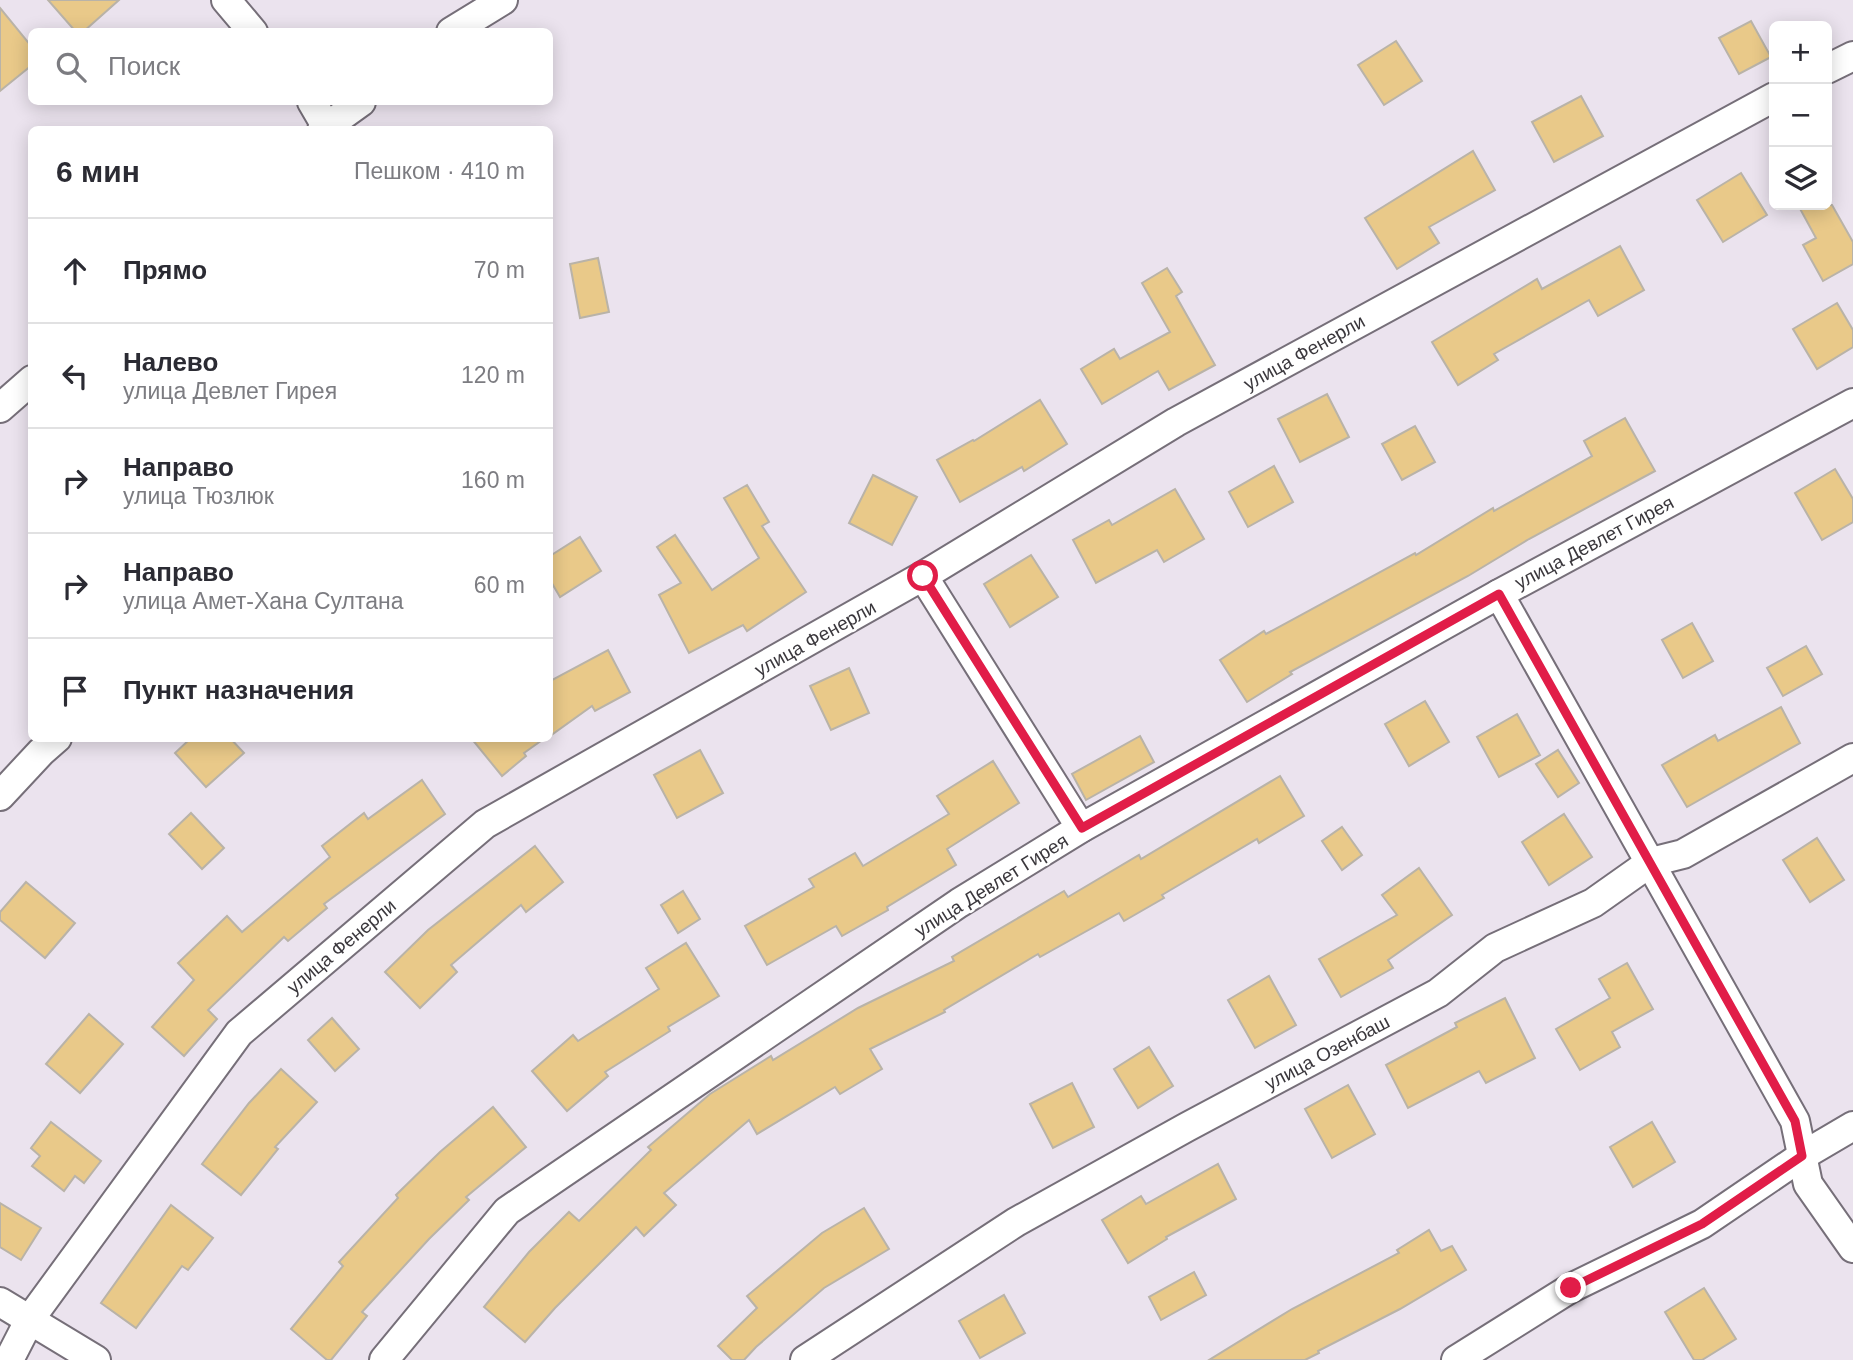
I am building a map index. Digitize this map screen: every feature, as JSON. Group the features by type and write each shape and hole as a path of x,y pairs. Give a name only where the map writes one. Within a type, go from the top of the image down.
{"street":[{"path":"226,0 250,28"},
{"path":"458,28 503,0"},
{"path":"1832,66 1853,56"},
{"name":"улица Фенерли","path":"9,1360 30,1319 239,1033 485,824 923,576 1176,422 1769,100"},
{"path":"313,105 323,126"},
{"path":"327,126 357,105"},
{"path":"0,408 28,384"},
{"name":"улица Девлет Гирея","path":"384,1360 508,1211 959,903 1082,828 1499,594 1853,403"},
{"path":"923,576 1082,828"},
{"path":"1499,594 1795,1121 1808,1184 1853,1248"},
{"path":"0,796 52,742"},
{"name":"улица Озенбаш","path":"805,1360 1016,1222 1187,1126 1438,993 1495,948 1593,903 1651,862 1683,854 1853,758"},
{"path":"1456,1360 1571,1288 1702,1224 1802,1156 1853,1126"},
{"path":"0,1302 96,1360"}],"building":[{"path":"48,0 119,0 88,28 72,28"},
{"path":"0,8 28,42 28,68 0,91"},
{"path":"1751,21 1769,58 1739,74 1719,38"},
{"path":"1396,41 1422,81 1384,105 1358,65"},
{"path":"1581,96 1603,136 1554,162 1532,122"},
{"path":"1473,151 1495,190 1429,227 1439,243 1397,269 1365,218"},
{"path":"1741,173 1767,215 1723,242 1697,200"},
{"path":"1832,205 1853,242 1853,264 1823,281 1803,245 1816,238 1801,210 1832,210"},
{"path":"1620,246 1644,290 1598,316 1589,300 1494,354 1498,360 1458,385 1432,342 1537,279 1542,289"},
{"path":"598,258 609,312 580,318 570,264"},
{"path":"1167,268 1182,292 1176,296 1215,365 1169,390 1158,371 1102,404 1081,369 1114,349 1120,359 1170,332 1142,283"},
{"path":"1837,303 1853,330 1853,347 1817,369 1793,329"},
{"path":"1327,394 1349,437 1300,462 1278,419"},
{"path":"1040,400 1067,444 1024,471 1022,467 960,502 937,460 974,441"},
{"path":"1625,418 1655,471 1290,672 1292,674 1247,702 1220,660 1264,631 1266,634 1415,553 1416,555 1493,508 1494,511 1592,456 1584,441"},
{"path":"1415,426 1435,462 1402,480 1382,444"},
{"path":"1274,466 1293,502 1248,527 1229,492"},
{"path":"1835,469 1853,499 1853,522 1822,540 1795,493"},
{"path":"873,475 917,497 892,545 849,523"},
{"path":"747,485 769,522 762,526 806,592 747,631 743,625 689,653 659,595 681,583 657,547 675,535 712,590 759,558 724,498"},
{"path":"1175,489 1204,539 1164,562 1157,550 1096,583 1073,540 1109,520 1112,525"},
{"path":"580,537 601,571 560,597 553,585 553,554"},
{"path":"1031,555 1058,597 1010,627 984,584"},
{"path":"1692,623 1713,661 1683,678 1662,640"},
{"path":"1806,646 1822,674 1783,696 1767,668"},
{"path":"608,650 630,692 595,711 592,706 553,734 553,679"},
{"path":"849,668 869,713 831,730 810,686"},
{"path":"1425,701 1449,742 1409,766 1385,724"},
{"path":"1781,707 1800,743 1687,807 1662,765 1715,735 1718,741"},
{"path":"1517,714 1540,755 1499,777 1477,737"},
{"path":"1140,736 1154,762 1086,800 1072,774"},
{"path":"187,742 234,742 244,753 206,787 175,753"},
{"path":"474,742 539,742 524,753 526,756 502,776"},
{"path":"700,750 723,793 677,818 654,775"},
{"path":"1558,750 1579,783 1558,797 1536,764"},
{"path":"993,761 1019,803 947,849 956,865 887,907 888,910 842,936 836,926 767,965 745,926 814,887 809,879 855,853 863,866 949,814 937,796"},
{"path":"1280,776 1304,816 1259,843 1257,839 1162,895 1164,898 1124,921 1119,913 1040,957 1038,954 944,1010 945,1012 870,1049 882,1069 840,1094 835,1087 757,1134 749,1120 664,1193 676,1205 644,1236 636,1227 525,1342 484,1307 529,1252 569,1212 579,1221 651,1150 648,1147 710,1094 771,1056 773,1060 858,1008 954,961 952,957 1064,891 1068,897 1139,855 1141,859"},
{"path":"422,780 445,814 324,904 327,908 288,941 284,937 208,1010 217,1019 184,1056 152,1027 194,980 178,963 227,916 242,932 330,857 322,846 364,813 368,819"},
{"path":"191,813 224,848 202,869 169,834"},
{"path":"1564,814 1592,857 1549,885 1522,842"},
{"path":"1342,827 1362,855 1342,870 1322,841"},
{"path":"1817,838 1844,880 1810,902 1783,860"},
{"path":"535,846 563,882 526,912 521,905 451,965 457,972 420,1008 385,972 428,930"},
{"path":"1419,868 1452,915 1388,960 1393,968 1341,997 1319,959 1397,915 1382,895"},
{"path":"26,882 75,923 45,958 0,920 0,912"},
{"path":"683,891 700,919 678,933 661,905"},
{"path":"686,943 719,996 668,1027 670,1031 605,1072 608,1076 567,1111 532,1071 573,1035 578,1041 659,989 646,968"},
{"path":"1627,963 1653,1009 1612,1032 1620,1047 1580,1070 1556,1029 1610,998 1599,979"},
{"path":"1269,976 1296,1025 1255,1048 1228,1000"},
{"path":"1505,998 1535,1058 1486,1083 1479,1071 1408,1108 1386,1065 1457,1027 1455,1023"},
{"path":"89,1014 123,1044 80,1093 46,1064"},
{"path":"332,1018 359,1049 335,1071 308,1040"},
{"path":"1149,1047 1173,1086 1138,1108 1114,1069"},
{"path":"281,1069 317,1102 275,1147 278,1149 241,1195 202,1164 249,1103"},
{"path":"1072,1083 1094,1127 1053,1148 1030,1104"},
{"path":"1348,1085 1375,1134 1332,1158 1305,1109"},
{"path":"493,1107 526,1147 466,1197 469,1200 362,1312 367,1316 331,1360 327,1360 291,1329 343,1266 339,1262 398,1198 396,1195 440,1152"},
{"path":"51,1122 101,1161 84,1183 75,1176 64,1191 32,1166 40,1156 31,1148"},
{"path":"1652,1122 1675,1162 1633,1187 1610,1147"},
{"path":"1218,1164 1236,1199 1166,1237 1167,1239 1128,1263 1102,1220 1141,1196 1146,1204"},
{"path":"0,1203 41,1228 21,1260 0,1247"},
{"path":"171,1205 213,1238 188,1270 182,1266 136,1328 101,1303"},
{"path":"864,1208 889,1249 824,1288 744,1360 732,1360 718,1346 757,1308 747,1296 822,1233"},
{"path":"1429,1230 1441,1251 1452,1246 1466,1270 1305,1360 1209,1360 1292,1309 1399,1253 1397,1250"},
{"path":"1194,1272 1206,1295 1161,1320 1149,1297"},
{"path":"1704,1288 1736,1339 1702,1360 1694,1360 1665,1312"},
{"path":"1004,1295 1025,1333 980,1358 959,1321"}],"route":[{"path":"923,576 1082,828 1499,594 1795,1121 1802,1156 1702,1224 1571,1288"}]}
